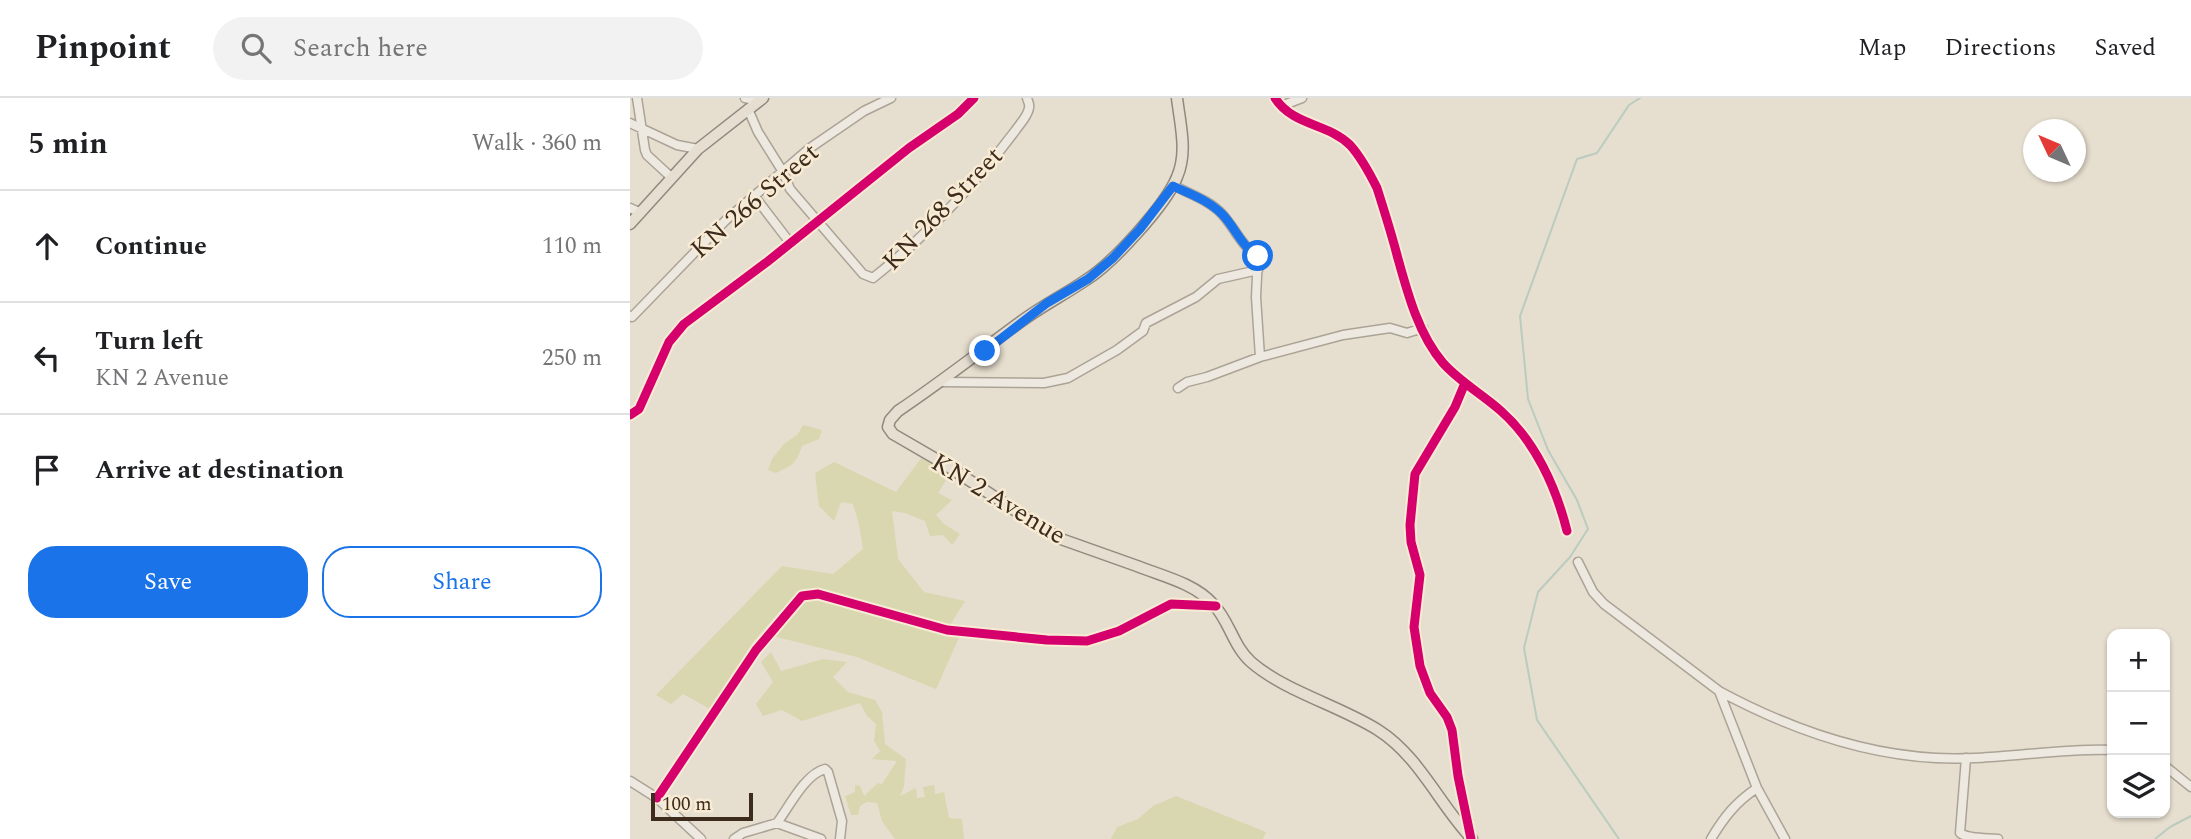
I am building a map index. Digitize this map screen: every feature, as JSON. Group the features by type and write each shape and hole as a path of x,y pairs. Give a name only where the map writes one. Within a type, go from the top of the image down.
{"main road":[{"name":"KN 2 Avenue","path":"1177,98 1183,144 1182,160 1173,186 1140,229 1113,258 1088,279 1018,323 942,382 898,411 888,427 893,434 1061,539 1198,591 1216,606 1241,650 1251,662 1276,679 1376,729 1396,743 1427,779 1471,839"},
{"path":"630,225 698,149 762,99"}],"street":[{"path":"637,98 647,155 671,178"},
{"path":"745,98 762,99"},
{"name":"KN 266 Street","path":"631,318 726,220 810,148 864,111 891,98"},
{"path":"630,415 639,409 669,342 684,324 791,244 909,148 958,114 974,98"},
{"name":"KN 268 Street","path":"748,109 790,189 863,274 873,278 891,264 955,201 997,153 1028,113 1027,98"},
{"path":"1275,98 1294,117 1328,131 1349,144 1369,173 1377,188 1413,309 1426,337 1443,362 1498,408 1527,439 1558,502 1567,531"},
{"path":"1281,106 1302,98"},
{"path":"630,123 677,145 698,149"},
{"path":"1173,186 1209,203 1224,216 1246,248 1258,256 1256,297 1260,357"},
{"path":"755,197 791,244"},
{"path":"630,208 641,213"},
{"path":"942,382 1044,383 1068,378 1117,350 1143,331 1146,323 1196,298 1218,279 1258,270"},
{"path":"1178,388 1182,384 1260,357 1343,335 1390,328 1407,333 1423,328"},
{"path":"1465,383 1455,407 1415,474 1410,525 1411,542 1420,575 1414,627 1419,666 1430,693 1447,717 1452,730 1471,839"},
{"path":"1578,562 1593,592 1604,604 1719,691 1776,719 1838,742 1886,752 1936,758 2107,750"},
{"path":"657,798 756,650 802,597 818,594 947,630 1087,642 1119,631 1171,604 1216,606"},
{"path":"1719,691 1757,788 1785,839"},
{"path":"1966,758 1960,833 1968,839 1998,839"},
{"path":"777,823 794,796 816,772 825,769 842,821 840,839"},
{"path":"2170,770 2191,787"},
{"path":"630,781 657,798 701,839"},
{"path":"1711,839 1730,809 1757,788"},
{"path":"734,839 743,833 777,823 821,839"}],"shaded area":[{"path":"803,425 822,430 819,439 802,446 790,466 776,473 768,470 772,459 784,444 798,434"},
{"path":"922,457 950,474 938,493 952,500 936,515 960,534 952,545 943,535 930,536 925,521 892,511 898,559 924,592 965,601 948,628 962,631 936,689 857,657 769,635 805,597 780,611 754,641 710,709 683,694 671,704 656,695 782,566 833,574 863,549 853,504 841,502 834,521 819,506 815,473 834,462 896,492"},
{"path":"771,652 781,671 823,659 847,662 833,677 848,692 875,700 882,712 885,744 906,759 904,786 900,796 916,788 917,798 925,797 923,787 934,785 935,794 944,792 949,818 962,819 964,839 895,839 882,821 877,803 867,802 860,806 858,815 851,815 845,796 855,792 855,785 860,786 864,796 878,783 882,784 897,761 872,759 880,751 874,741 876,724 867,716 860,703 802,721 782,710 763,716 756,704 773,682 761,662"},
{"path":"1176,796 1266,832 1263,839 1111,839 1117,827 1138,819 1153,806"}],"waterway":[{"path":"1619,839 1537,720 1524,648 1538,592 1570,557 1588,529 1577,500 1548,450 1528,399 1520,316 1577,159 1597,153 1629,105 1640,98"},
{"path":"2155,839 2191,816"}],"cycle path":[{"path":"630,415 639,409 669,342 684,324 767,262 909,148 958,114 974,98"},
{"path":"1275,98 1291,114 1341,138 1362,160 1377,188 1409,297 1434,352 1450,370 1501,411 1524,436 1543,466 1567,531"},
{"path":"1465,383 1455,407 1415,474 1410,525 1411,542 1420,575 1414,627 1420,666 1430,693 1447,717 1452,730 1471,839"},
{"path":"657,798 756,650 802,596 818,594 947,630 1047,640 1087,641 1119,631 1171,604 1216,606"}],"route":[{"path":"985,351 1018,323 1088,279 1113,258 1140,229 1173,186 1209,203 1224,216 1246,248 1258,256"}]}
